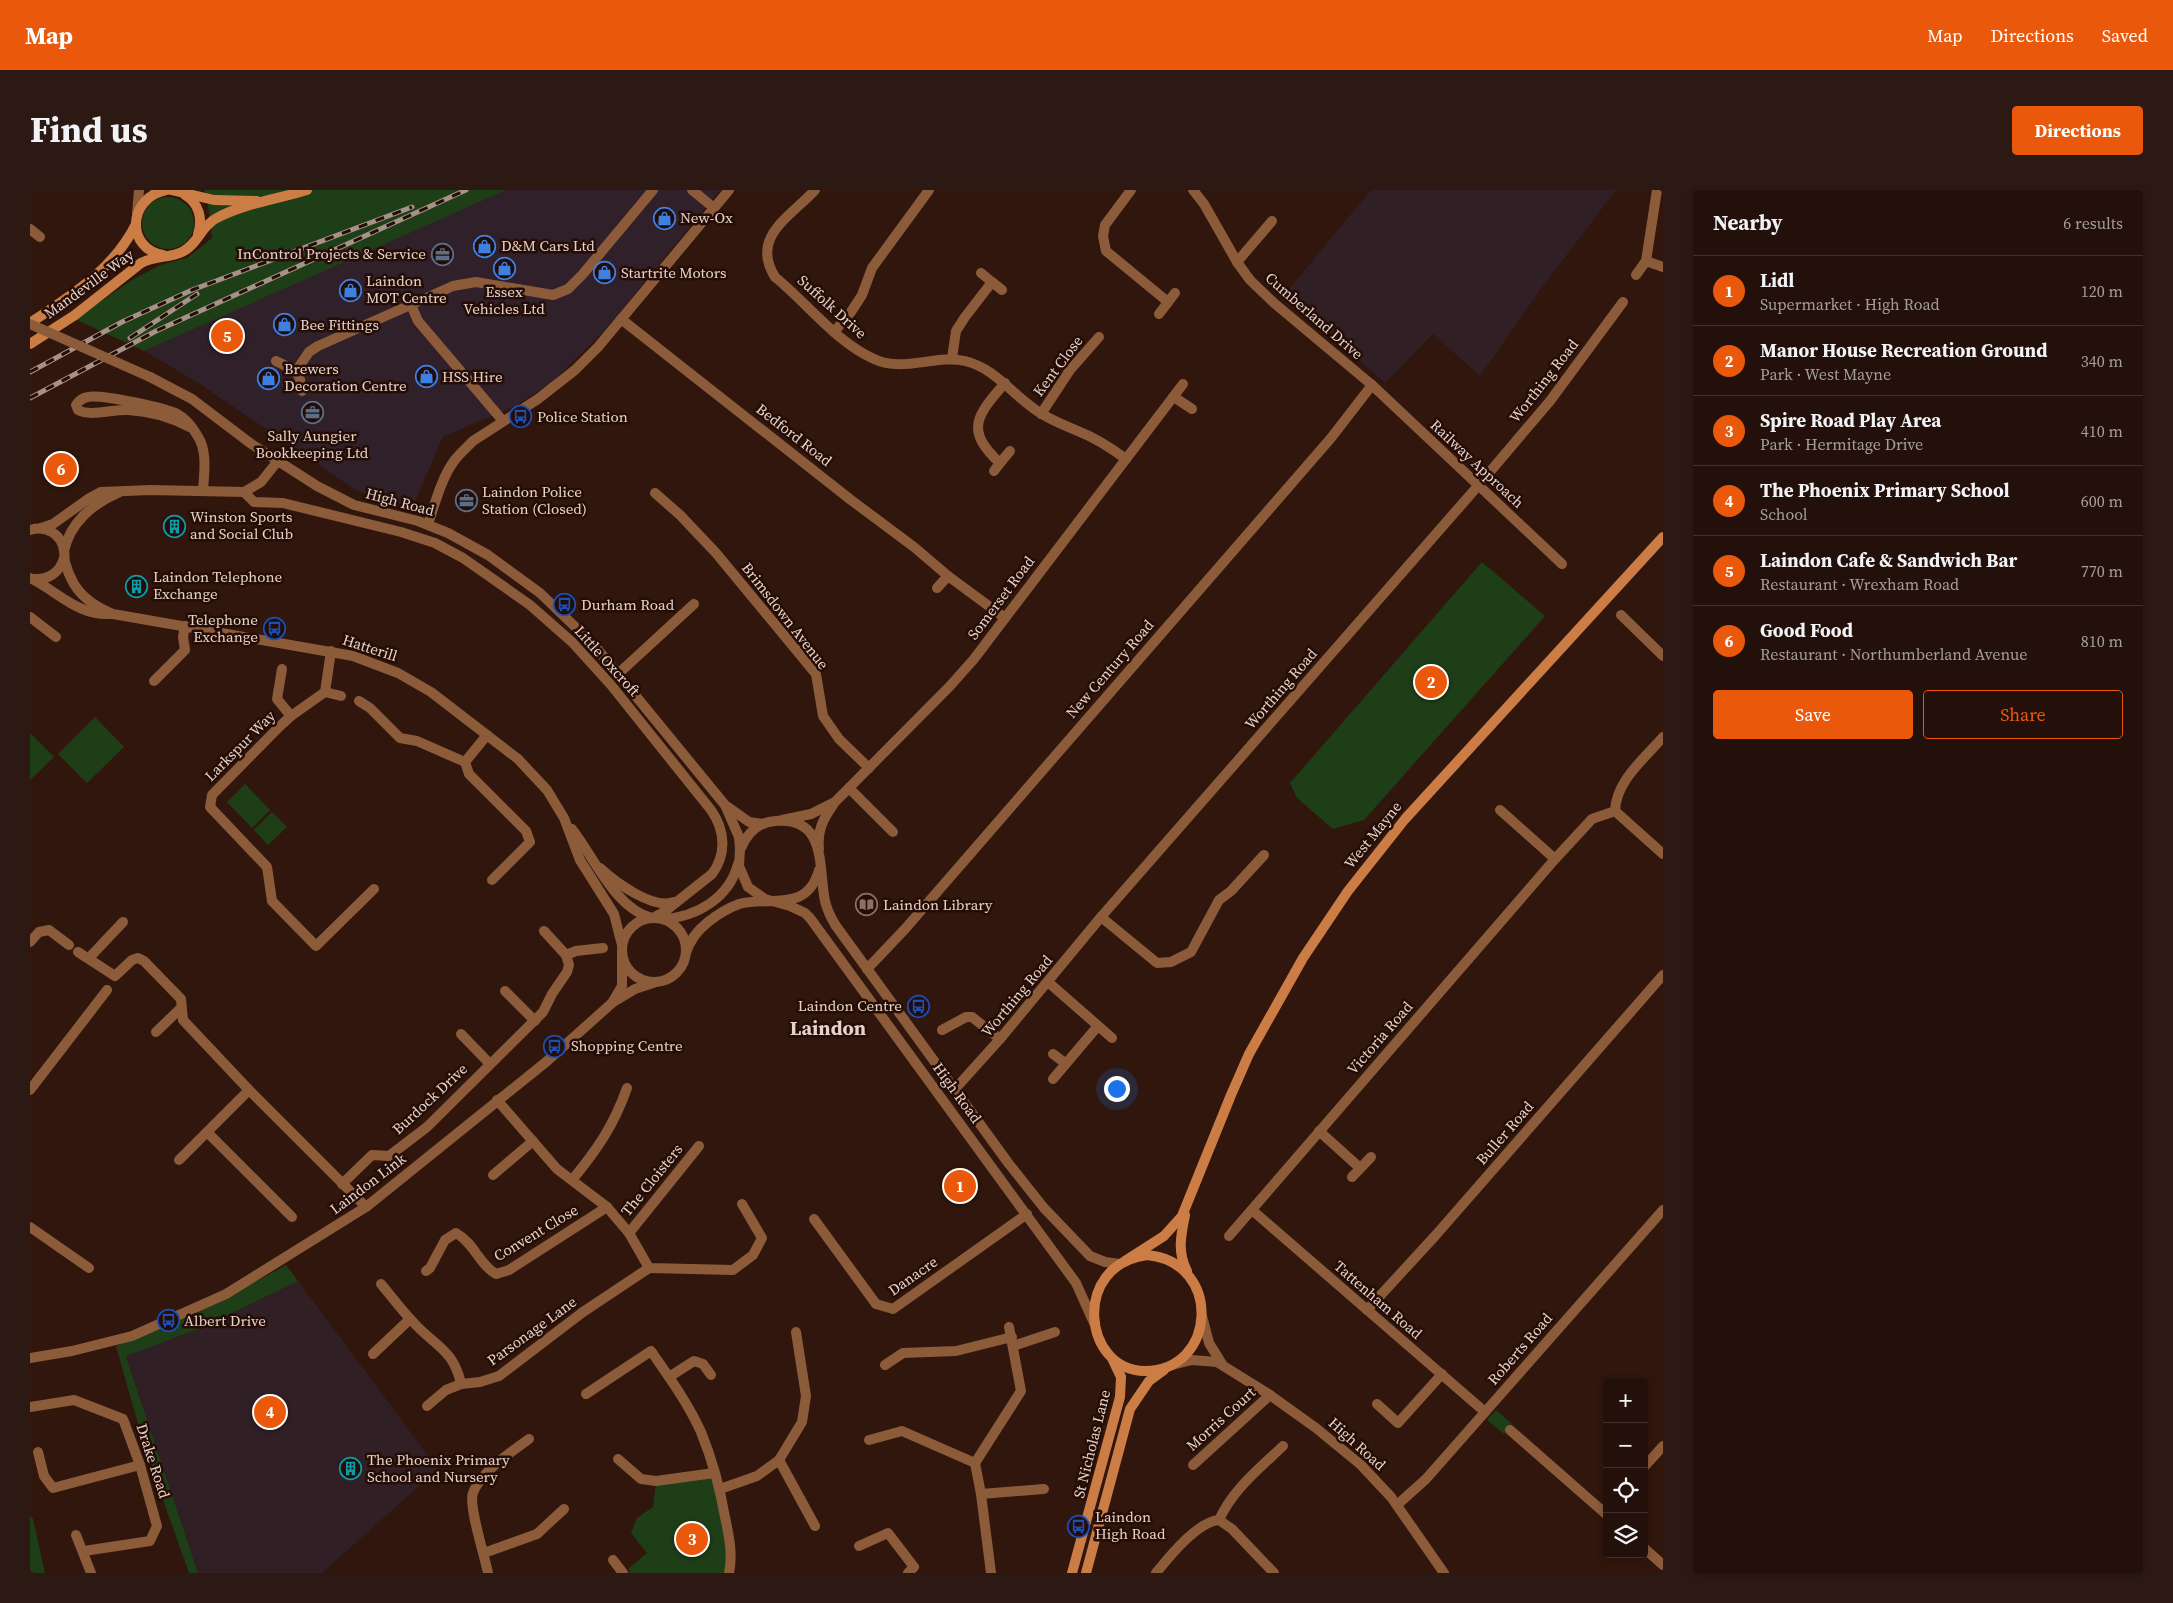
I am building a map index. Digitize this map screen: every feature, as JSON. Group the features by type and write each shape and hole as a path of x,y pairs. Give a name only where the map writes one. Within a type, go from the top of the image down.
{"main road":[{"name":"Mandeville Way","path":"30,324 105,267 124,246 143,202 149,196 166,190"},
{"name":"Mandeville Way","path":"170,190 205,199 226,201 275,199"},
{"name":"Mandeville Way","path":"30,344 81,311 141,263 153,258 183,252 189,248 207,225 218,218 308,190"},
{"path":"177,191 189,197 198,209 201,223 198,237"},
{"name":"Mandeville Way","path":"137,219 139,237 146,247 157,254 169,255"},
{"name":"West Mayne","path":"1122,1262 1164,1236 1175,1226 1187,1207 1249,1054 1283,990 1329,917 1405,819 1663,537"},
{"name":"West Mayne","path":"1187,1207 1180,1247 1182,1261 1188,1272"},
{"path":"1157,1256 1173,1261 1188,1272 1198,1291 1202,1313 1194,1344 1188,1352 1169,1366 1143,1371 1130,1368 1108,1352 1099,1338 1095,1324 1094,1300 1098,1289 1108,1274 1122,1262 1136,1257 1157,1256"},
{"name":"St Nicholas Lane","path":"1072,1573 1120,1397 1121,1377 1108,1352"},
{"name":"St Nicholas Lane","path":"1086,1573 1130,1409 1149,1382 1169,1366"}],"street":[{"path":"137,219 139,190"},
{"path":"296,371 309,352 318,346 453,286 476,282 553,295 568,289 582,275 653,190"},
{"path":"692,190 714,208"},
{"path":"428,524 454,462 473,441 538,399 570,374 598,348 620,319 729,190"},
{"name":"Suffolk Drive","path":"815,190 778,226 766,247 766,255 768,266 775,277 834,332 858,351 877,361 897,364 952,358 981,366 1005,383 1041,414 1089,436 1126,459"},
{"path":"834,332 862,295 872,268 929,190"},
{"path":"1131,190 1105,225 1103,236 1106,251 1168,302"},
{"name":"Cumberland Drive","path":"1193,190 1204,204 1250,280 1274,303 1372,385"},
{"path":"1636,275 1646,261 1657,190"},
{"path":"1238,262 1272,221"},
{"path":"30,229 40,237"},
{"path":"1646,261 1663,267"},
{"path":"981,273 1002,290"},
{"path":"952,358 956,331 964,316 992,282"},
{"path":"1159,314 1175,293"},
{"name":"Worthing Road","path":"955,1089 1000,1039 1101,917 1550,401 1623,302"},
{"path":"411,305 418,321 504,422"},
{"name":"Bedford Road","path":"620,319 914,547 948,576 1005,618"},
{"name":"High Road","path":"30,324 169,385 201,404 277,462 317,486 354,505 428,524 473,547 520,578 587,638 619,674 725,804 749,822 763,824"},
{"name":"Kent Close","path":"1041,414 1070,370 1099,337"},
{"path":"276,362 296,371 300,379 302,391"},
{"path":"1005,383 979,416 977,430 982,443 997,467 1010,452"},
{"name":"Somerset Road","path":"819,849 819,832 822,822 834,802 950,686 1005,618 1183,384"},
{"name":"Railway Approach","path":"1372,385 1477,486 1562,564"},
{"name":"New Century Road","path":"867,969 905,929 1332,438 1372,385"},
{"path":"192,428 146,412 126,410 85,413 78,410 76,405 80,399 89,396 110,398 179,415 192,428 203,447 203,491"},
{"path":"1174,396 1192,409"},
{"path":"244,492 261,482 277,462"},
{"name":"Little Oxcroft","path":"34,528 53,524 97,494 150,490 244,492 254,502 283,504 402,532 434,542 463,558 512,592 572,642 611,685 711,810 719,824 724,842 716,868 707,879 657,919"},
{"path":"64,554 71,532 84,514 102,501 123,491"},
{"name":"Brimsdown Avenue","path":"655,493 680,515 716,553 816,674 824,716 839,739 869,768"},
{"name":"Hatterill","path":"34,528 49,530 58,537 71,578 83,596 96,606 113,614"},
{"name":"Hatterill","path":"30,577 41,579 51,576 60,568 64,554"},
{"path":"937,588 948,576"},
{"name":"Hatterill","path":"30,577 82,610 96,614 113,614 331,651 367,660 415,681 524,764 539,779 564,818 626,904 636,912 657,919"},
{"path":"619,674 694,604"},
{"path":"1621,615 1663,656"},
{"path":"30,618 56,637"},
{"path":"154,681 185,650 183,637 185,626"},
{"path":"331,651 325,692 341,696"},
{"name":"Larkspur Way","path":"282,669 277,699 291,716"},
{"name":"Larkspur Way","path":"325,692 291,716 212,795 210,807 267,867 272,901 316,946 374,889"},
{"path":"359,701 370,708 400,738 417,741 466,762"},
{"path":"466,762 487,735"},
{"path":"1663,737 1621,785 1615,800 1614,811 1663,854"},
{"path":"466,762 469,774 524,829 530,842 492,880"},
{"path":"849,788 893,832"},
{"name":"Somerset Road","path":"782,820 810,814 834,802"},
{"name":"High Road","path":"725,804 736,829 740,849 740,873 748,887 755,894 798,910 810,918 1076,1283 1095,1324"},
{"path":"1500,810 1555,859"},
{"name":"Victoria Road","path":"1228,1236 1555,859 1592,819 1614,811"},
{"name":"Hatterill","path":"564,818 580,860 614,914 622,949"},
{"path":"740,849 750,833 763,824 782,820 805,828 813,837 819,849"},
{"name":"High Road","path":"819,849 824,896 828,911 836,926 1030,1192 1080,1248 1095,1260 1122,1262"},
{"path":"1101,917 1157,963 1171,962 1191,952 1219,900 1231,891 1264,855"},
{"path":"739,862 728,887 716,899 700,910 686,916 638,923 631,928 622,949 625,964 635,976 648,982 665,981 677,972 694,935 719,914 737,905 774,902"},
{"name":"Little Oxcroft","path":"597,865 613,878 650,901 667,904 683,898"},
{"name":"High Road","path":"774,902 786,902 802,895 812,887 820,866"},
{"path":"657,919 677,928 682,936 686,956"},
{"path":"89,958 123,922"},
{"path":"31,938 40,932 49,930 115,976 132,960 138,958 144,960 180,999 183,1020 249,1090 366,1207"},
{"path":"544,931 566,955 576,951 603,948"},
{"name":"Laindon Link","path":"30,1358 72,1352 132,1336 226,1294 366,1207 554,1056 612,1003 622,986 622,949"},
{"name":"Burdock Drive","path":"342,1184 372,1155 389,1156 427,1126 544,1012 552,994 567,972 568,962 566,955"},
{"name":"Buller Road","path":"1367,1310 1435,1236 1663,975"},
{"path":"612,1003 635,989 656,982"},
{"path":"1048,982 1097,1027 1112,1038"},
{"path":"30,1090 107,990"},
{"path":"505,991 535,1021"},
{"path":"156,1032 181,1008"},
{"path":"944,1016 952,1024"},
{"path":"942,1030 966,1017 972,1017 1000,1039"},
{"path":"1054,1079 1065,1063 1097,1027"},
{"name":"Burdock Drive","path":"461,1034 490,1064"},
{"path":"1053,1054 1065,1063"},
{"path":"572,1180 588,1162 614,1122 627,1088"},
{"path":"179,1160 249,1090"},
{"path":"497,1100 557,1169 607,1207 629,1233 649,1268 733,1270 752,1255 762,1238 742,1204"},
{"path":"1319,1131 1360,1168"},
{"path":"208,1133 292,1217"},
{"path":"493,1175 533,1141"},
{"name":"The Cloisters","path":"629,1233 699,1146"},
{"path":"1352,1177 1371,1157"},
{"name":"Convent Close","path":"426,1271 430,1268 445,1240 456,1233 465,1238 486,1269 496,1274 509,1270 607,1207"},
{"name":"Tattenham Road","path":"1252,1210 1485,1412"},
{"name":"Roberts Road","path":"1397,1505 1426,1479 1663,1210"},
{"name":"Danacre","path":"814,1219 876,1304 893,1309 1027,1214"},
{"path":"30,1227 89,1268"},
{"name":"Parsonage Lane","path":"427,1406 446,1390 461,1384 480,1382 500,1376 583,1312 649,1268"},
{"path":"381,1284 410,1319 447,1353 458,1369 461,1384"},
{"name":"High Road","path":"1202,1313 1209,1343 1223,1365"},
{"path":"373,1354 410,1319"},
{"path":"720,1489 757,1476 780,1460 802,1422 806,1396 796,1332"},
{"path":"885,1365 903,1353 956,1351 1012,1336 1055,1332"},
{"path":"991,1573 982,1494 975,1462 1021,1390 1012,1336"},
{"path":"586,1394 651,1351 684,1399 701,1432 720,1489 732,1558 729,1573"},
{"name":"High Road","path":"1169,1366 1202,1360 1223,1365 1270,1394 1316,1428 1361,1465 1397,1505 1444,1573"},
{"path":"669,1377 694,1361 703,1364 711,1375"},
{"path":"1377,1404 1398,1423 1442,1374"},
{"name":"Morris Court","path":"1193,1465 1270,1394"},
{"name":"Drake Road","path":"30,1407 74,1400 123,1419 140,1465 157,1526 150,1541 84,1551"},
{"path":"1510,1430 1603,1509"},
{"path":"869,1440 902,1431 975,1462"},
{"path":"488,1573 472,1509 472,1493 483,1478 507,1455 529,1438"},
{"path":"1219,1520 1224,1508 1239,1487 1283,1446"},
{"path":"1648,1463 1663,1446"},
{"path":"38,1452 44,1476 53,1488 140,1465"},
{"path":"618,1459 642,1478 656,1481 714,1473"},
{"path":"780,1460 815,1526"},
{"path":"982,1494 1044,1489"},
{"path":"484,1553 537,1534 564,1509"},
{"path":"1156,1573 1192,1534 1210,1520 1219,1520 1232,1529 1274,1573"},
{"path":"859,1546 888,1533 914,1567 908,1573"},
{"path":"76,1535 84,1551 91,1573"},
{"path":"1648,1552 1663,1565"},
{"path":"613,1560 623,1573"}],"shaded area":[{"path":"505,190 720,190 607,328 552,382 517,405 443,437 414,504 411,506 375,499 351,487 197,382 144,351 255,300"},
{"path":"1371,190 1616,190 1540,290 1480,376 1433,334 1385,383 1285,294"},
{"path":"298,1281 438,1469 322,1573 198,1573 126,1355 206,1326"}],"green space":[{"path":"204,190 506,190 144,351 75,319 132,280 160,265 187,258 212,238 207,197"},
{"path":"163,197 173,197 183,201 190,208 194,223 190,238 183,245 173,249 163,249 153,245 146,238 142,228 142,218 146,208 153,201"},
{"path":"1482,562 1545,616 1364,820 1333,829 1297,798 1290,783"},
{"path":"95,717 124,747 87,783 58,754"},
{"path":"30,733 54,757 30,780"},
{"path":"245,784 270,810 252,828 227,802"},
{"path":"272,812 287,827 268,845 254,830"},
{"path":"286,1265 298,1281 206,1326 126,1356 198,1573 189,1573 146,1452 116,1346 229,1296"},
{"path":"1496,1410 1512,1424 1504,1434 1487,1420"},
{"path":"714,1473 723,1504 729,1573 629,1573 629,1568 647,1553 631,1533 637,1518 653,1507 656,1481"},
{"path":"30,1516 33,1519 45,1573 30,1573"}],"railway":[{"path":"30,398 156,331 466,190"},
{"path":"30,372 122,322 192,290 412,207"},
{"path":"130,338 197,294"}],"place":[{"name":"New-Ox","path":"664,218"},
{"name":"D&M Cars Ltd","path":"485,246"},
{"name":"InControl Projects & Service","path":"442,254"},
{"name":"Essex Vehicles Ltd","path":"504,269"},
{"name":"Startrite Motors","path":"605,273"},
{"name":"Laindon MOT Centre","path":"350,290"},
{"name":"Bee Fittings","path":"284,325"},
{"name":"Laindon Cafe & Sandwich Bar","path":"227,336"},
{"name":"HSS Hire","path":"426,377"},
{"name":"Brewers Decoration Centre","path":"268,378"},
{"name":"Sally Aungier Bookkeeping Ltd","path":"312,413"},
{"name":"Police Station","path":"521,417"},
{"name":"Good Food","path":"61,469"},
{"name":"Laindon Police Station (Closed)","path":"466,501"},
{"name":"Winston Sports and Social Club","path":"174,526"},
{"name":"Laindon Telephone Exchange","path":"137,586"},
{"name":"Durham Road","path":"565,605"},
{"name":"Telephone Exchange","path":"274,629"},
{"name":"Manor House Recreation Ground","path":"1431,682"},
{"name":"Laindon Library","path":"867,905"},
{"name":"Laindon Centre","path":"918,1006"},
{"name":"Shopping Centre","path":"555,1046"},
{"name":"Lidl","path":"960,1186"},
{"name":"Albert Drive","path":"168,1321"},
{"name":"The Phoenix Primary School","path":"270,1412"},
{"name":"The Phoenix Primary School and Nursery","path":"351,1469"},
{"name":"Laindon High Road","path":"1079,1526"},
{"name":"Spire Road Play Area","path":"692,1539"}],"district":[{"name":"Laindon","path":"828,1028"}]}
